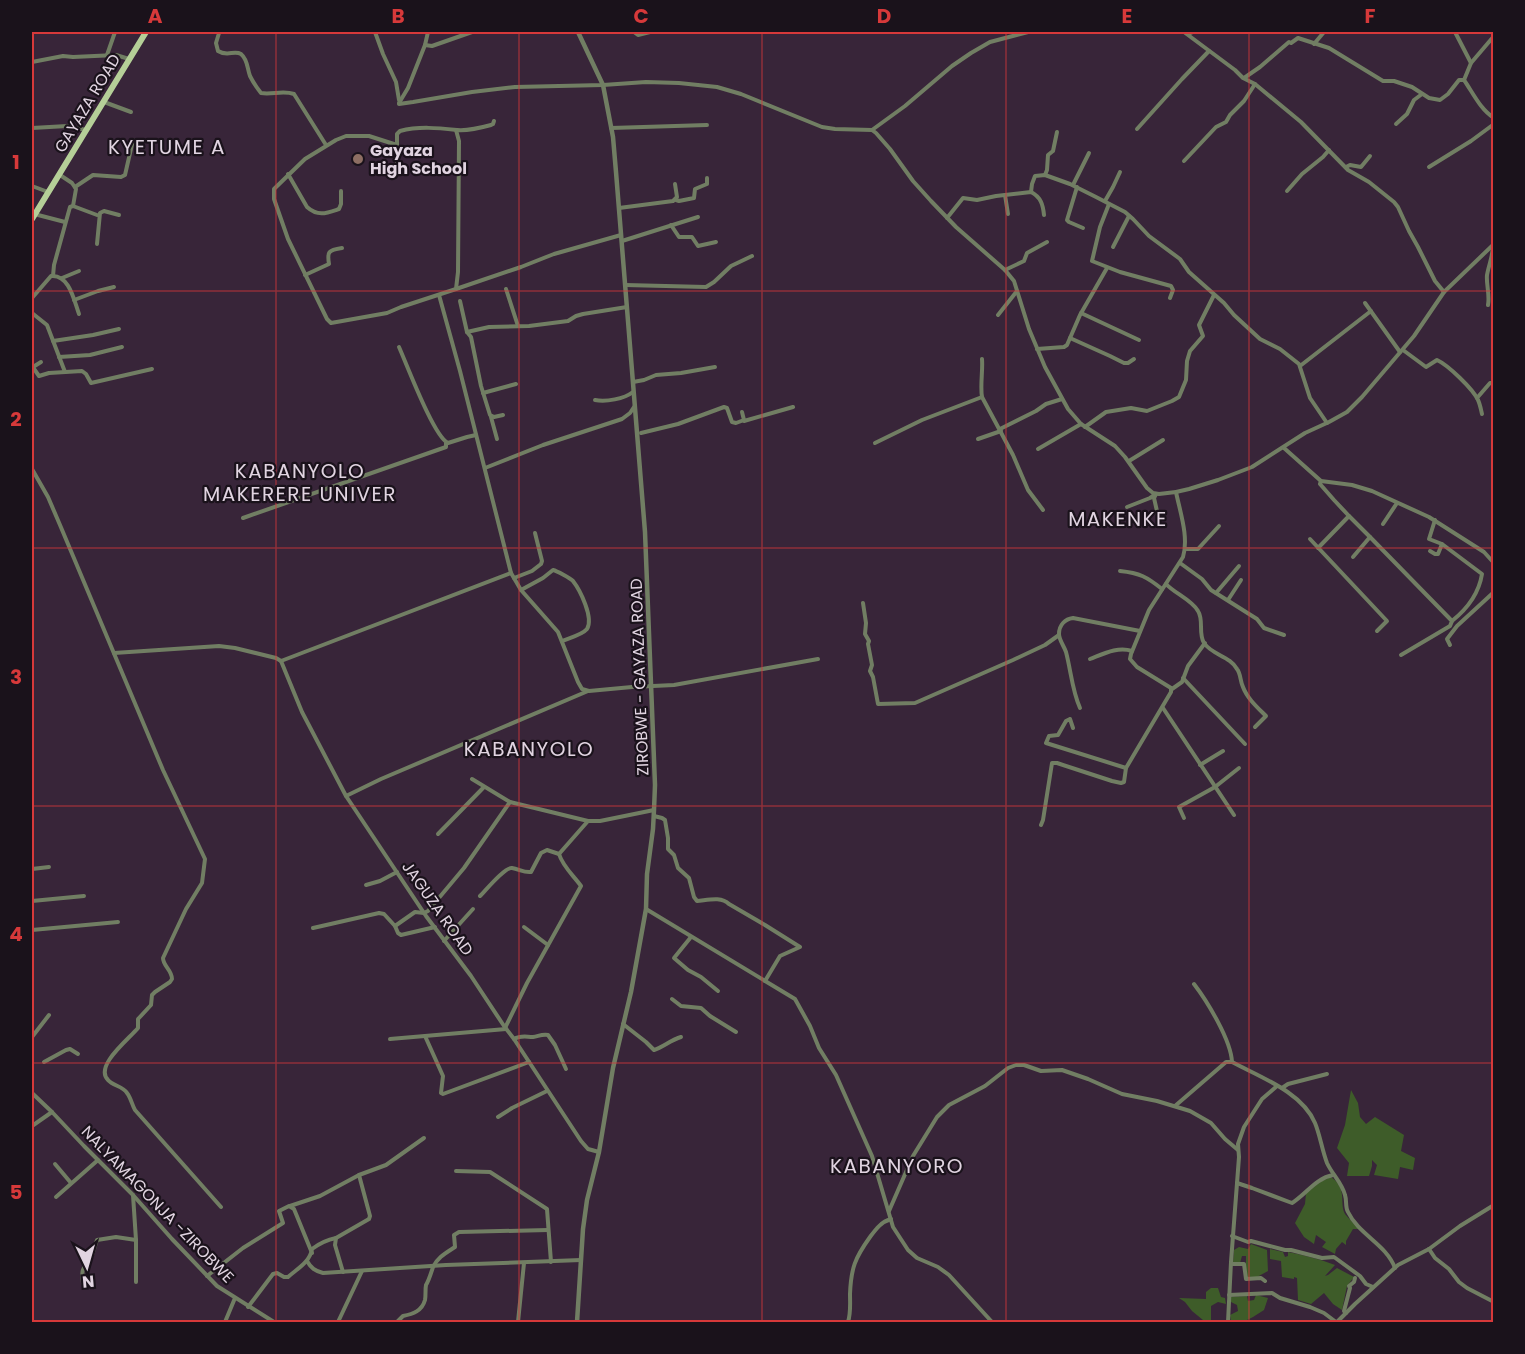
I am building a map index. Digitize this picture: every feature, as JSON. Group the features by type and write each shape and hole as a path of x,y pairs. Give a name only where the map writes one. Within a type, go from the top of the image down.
{"main road":[{"name":"GAYAZA ROAD","path":"35,217 146,32"}],"street":[{"path":"107,55 115,32"},
{"path":"217,32 219,33 216,43 218,51 223,54 237,52 241,55 247,63 250,76 261,93 294,94 326,145"},
{"path":"375,32 398,89 399,104"},
{"path":"399,104 408,88 428,32"},
{"path":"425,45 432,46 472,32"},
{"name":"ZIROBWE - GAYAZA ROAD","path":"577,1323 587,1200 599,1152 613,1068 631,992 646,909 647,874 654,816 645,532 619,208 611,128 603,85 578,32"},
{"path":"634,32 638,35 650,32"},
{"path":"872,130 971,53 990,42 1012,34 1028,32"},
{"path":"1186,33 1193,32"},
{"path":"1314,44 1323,32"},
{"path":"1455,32 1471,63"},
{"path":"1186,33 1243,78 1255,84 1301,122 1346,167 1378,188 1398,207 1435,281 1444,292"},
{"path":"1464,80 1471,63 1494,36"},
{"path":"1243,78 1260,67 1289,42 1298,38 1329,48 1383,81 1397,82 1416,89 1433,100 1440,100 1460,80 1464,80"},
{"path":"1137,129 1209,51"},
{"path":"32,62 60,56 107,55 116,55 129,60"},
{"path":"1464,80 1477,100 1494,118"},
{"path":"399,104 515,87 646,82 700,84 741,94 822,127 872,130 890,148 921,191 1014,281 1029,330 1045,368 1062,399 1083,425 1114,446 1129,461 1147,488 1156,494"},
{"path":"1184,161 1216,127 1226,122 1255,84"},
{"path":"398,89 408,88"},
{"path":"1396,124 1408,112 1414,100 1422,94"},
{"path":"103,102 131,112"},
{"path":"397,166 398,132 438,127 456,130 483,127 493,124 494,121"},
{"path":"1429,167 1494,124"},
{"path":"611,128 707,125"},
{"path":"32,128 67,126 86,130"},
{"path":"456,130 459,141 458,282 456,289"},
{"path":"1045,175 1048,155 1053,151 1057,132"},
{"path":"397,145 369,136 346,136 304,159 275,187 273,193 288,239 331,323 387,313 554,254 698,217"},
{"path":"75,187 93,175 121,177 125,175 133,140"},
{"path":"1287,191 1329,150"},
{"path":"1083,228 1067,220 1075,186 1089,153"},
{"path":"1346,167 1350,165 1361,167 1370,156"},
{"path":"1120,172 1107,203 1092,261 1171,286 1173,290 1170,298"},
{"path":"59,174 75,187"},
{"path":"288,174 308,207 324,215 339,209 340,191"},
{"path":"1031,192 1035,176 1045,175 1075,186 1129,216 1149,236 1180,259 1189,272 1260,339 1293,358 1300,366 1310,398 1327,423"},
{"path":"619,208 694,198 695,189 708,184 707,178"},
{"path":"675,184 676,200"},
{"path":"32,186 48,192"},
{"path":"32,298 53,276 65,222 70,207 73,206 75,187"},
{"path":"947,218 963,198 977,200 1031,192 1042,203 1044,215"},
{"path":"1005,195 1008,214"},
{"path":"73,206 97,215"},
{"path":"97,244 100,213 104,211 119,215"},
{"path":"1113,247 1129,216"},
{"path":"35,217 65,222"},
{"path":"671,225 679,237 692,237 698,246 716,242"},
{"path":"1005,270 1024,261 1028,253 1047,242"},
{"path":"1127,507 1156,494 1176,492 1252,467 1305,433 1347,412 1402,351 1444,292 1493,244"},
{"path":"1488,305 1487,276 1492,260 1493,244"},
{"path":"305,275 330,264 327,258 330,252 342,248"},
{"path":"625,285 706,287 731,266 752,256"},
{"path":"1037,349 1067,345 1081,313 1107,267"},
{"path":"53,276 62,278 79,271"},
{"path":"62,278 67,284 79,314"},
{"path":"74,300 114,287"},
{"path":"506,289 518,326"},
{"path":"998,315 1017,291"},
{"path":"439,294 512,575 521,590 554,626 581,687 589,691"},
{"path":"1038,449 1106,412 1131,408 1147,411 1179,397 1186,380 1186,361 1190,351 1203,336 1199,326 1214,295"},
{"path":"459,301 466,332 471,337 483,393 497,439"},
{"path":"1365,303 1402,351 1426,367 1437,360 1464,383 1477,398 1482,414"},
{"path":"466,332 489,327 529,326 568,321 583,314 627,307"},
{"path":"1300,366 1371,310"},
{"path":"32,313 47,325 64,372"},
{"path":"1081,313 1139,340"},
{"path":"53,341 119,329"},
{"path":"1070,338 1125,364 1134,358"},
{"path":"59,357 90,354 122,347"},
{"path":"399,347 433,425 446,443"},
{"path":"982,359 982,397 1013,455 1028,490 1043,510"},
{"path":"42,362 32,367 39,376 49,373 84,372 91,383 152,369"},
{"path":"633,382 656,375 715,367"},
{"path":"1477,398 1490,383 1494,382"},
{"path":"483,393 516,384"},
{"path":"595,400 628,396 633,392"},
{"path":"874,442 922,420 982,397"},
{"path":"978,440 1046,404 1062,399"},
{"path":"485,468 543,445 622,419 630,413 634,406"},
{"path":"641,433 678,424 724,407 728,410 732,422 736,423 793,407"},
{"path":"742,412 743,421"},
{"path":"490,415 494,417 503,415"},
{"path":"446,443 476,435"},
{"path":"1129,461 1163,440"},
{"path":"243,518 428,454 446,447 446,443"},
{"path":"1284,448 1321,481 1352,485 1372,491 1435,520 1484,552 1494,563"},
{"path":"32,469 48,496 163,770 205,859 202,883 186,909 163,958 172,979 152,995 151,1005 138,1018 138,1028 119,1046 105,1067 105,1078 127,1092 135,1110 221,1207"},
{"path":"1321,481 1320,484 1334,501 1452,621"},
{"path":"1172,690 1130,659 1149,610 1183,557 1184,533 1176,492"},
{"path":"1156,494 1154,498 1159,520"},
{"path":"1383,524 1397,503"},
{"path":"1318,548 1349,516"},
{"path":"1401,655 1450,626 1470,603 1480,584 1482,574 1442,544 1429,539 1435,520"},
{"path":"1185,549 1198,549 1219,526"},
{"path":"535,533 542,564 547,574"},
{"path":"1353,557 1371,537"},
{"path":"1310,539 1387,621 1377,631"},
{"path":"1430,551 1438,554 1442,544"},
{"path":"1180,563 1203,579 1211,590 1257,619 1264,628 1284,635"},
{"path":"114,653 226,647 281,661 512,575 532,571 542,564"},
{"path":"1216,593 1239,566"},
{"path":"521,590 555,570 572,581 582,596 589,624 585,630 562,641"},
{"path":"1120,571 1136,573 1162,589"},
{"path":"1228,600 1241,580"},
{"path":"1166,584 1192,604 1200,614 1200,630 1204,643 1212,651 1231,662 1238,670 1246,694 1266,716 1255,727"},
{"path":"1450,645 1447,639 1457,626 1494,592"},
{"path":"863,603 865,634 869,641 872,664 870,672 878,704 915,703 1045,645 1059,635"},
{"path":"1080,708 1076,700 1066,651 1059,635 1064,621 1073,618 1140,631"},
{"path":"1041,825 1052,763 1124,782 1126,768 1172,690 1182,682 1188,666 1204,643"},
{"path":"1090,659 1115,650 1132,651"},
{"path":"346,796 589,691 686,683 818,659"},
{"name":"JAGUZA ROAD","path":"281,661 302,712 346,796 585,1146 599,1152"},
{"path":"1183,678 1245,744"},
{"path":"1162,708 1234,815"},
{"path":"1073,728 1070,719 1066,721 1058,735 1049,736 1046,742 1126,768"},
{"path":"1200,765 1223,751"},
{"path":"1184,818 1179,807 1215,787 1239,768"},
{"path":"472,779 510,802 588,821 654,810"},
{"path":"438,834 484,787"},
{"path":"394,926 415,912 430,909 464,868 510,802"},
{"path":"654,816 665,820 668,849 674,855 678,868 689,878 697,901 725,900 800,947 780,956 765,981"},
{"path":"559,854 588,821"},
{"path":"480,896 506,869 513,868 531,872 544,850 559,854"},
{"path":"390,1039 506,1028 581,886 559,854"},
{"path":"32,868 49,867"},
{"path":"366,885 397,872"},
{"path":"32,900 84,896"},
{"path":"444,941 472,909"},
{"path":"646,909 795,999 819,1048 836,1076 872,1156 893,1227 908,1250 917,1258 938,1267 949,1275 992,1323"},
{"path":"313,928 379,913 384,914 401,935 435,927"},
{"path":"32,930 118,922"},
{"path":"524,927 548,945"},
{"path":"691,937 674,958 718,992"},
{"path":"1194,984 1218,1024 1230,1051 1232,1062"},
{"path":"672,999 681,1006 701,1008 736,1032"},
{"path":"32,1037 49,1015"},
{"path":"623,1024 654,1050 681,1037"},
{"path":"514,1039 521,1036 548,1035 566,1069"},
{"path":"425,1036 443,1076 441,1094 529,1062"},
{"path":"44,1062 70,1049 78,1054"},
{"path":"1175,1106 1226,1062 1232,1062 1279,1087 1299,1102 1315,1122 1324,1155 1345,1194 1346,1209 1364,1232 1388,1254 1395,1268"},
{"path":"889,1212 913,1156 937,1117 950,1105 985,1086 1011,1066 1022,1065 1039,1070 1062,1070 1122,1095 1190,1111 1208,1121 1238,1150"},
{"path":"1228,1323 1239,1159 1238,1144 1244,1127 1262,1100 1279,1087 1327,1074"},
{"path":"498,1117 547,1091"},
{"name":"NALYAMAGONJA -ZIROBWE","path":"32,1093 133,1195 217,1286 274,1323"},
{"path":"32,1126 52,1112"},
{"path":"207,1276 243,1248 284,1223 279,1211 320,1196 359,1175 386,1165 424,1138"},
{"path":"56,1197 98,1160"},
{"path":"55,1164 71,1183"},
{"path":"456,1171 490,1172 547,1209 551,1262"},
{"path":"248,1306 273,1274 288,1277 307,1261 312,1249 321,1242 336,1238 366,1221 370,1216 359,1175"},
{"path":"1237,1183 1292,1203 1316,1183 1333,1175"},
{"path":"133,1195 136,1282"},
{"path":"1229,1295 1272,1293 1324,1313 1336,1323 1395,1268 1429,1249 1494,1205"},
{"path":"289,1206 294,1209 312,1253"},
{"path":"848,1323 852,1273 856,1257 879,1225 891,1218"},
{"path":"397,1323 403,1316 417,1312 425,1302 426,1287 434,1266 442,1255 455,1247 454,1234 548,1230"},
{"path":"1233,1236 1285,1251 1334,1257 1360,1276 1366,1284 1373,1287"},
{"path":"82,1283 82,1270 92,1256 96,1242 116,1237 136,1240"},
{"path":"336,1238 335,1245 343,1272"},
{"path":"1429,1249 1459,1282 1494,1302"},
{"path":"307,1261 317,1272 323,1273 581,1260"},
{"path":"518,1323 524,1263"},
{"path":"1231,1264 1244,1264 1246,1279 1262,1278 1266,1281 1263,1291 1265,1294"},
{"path":"338,1323 362,1271"},
{"path":"1346,1313 1344,1311 1349,1286 1355,1278"},
{"path":"225,1323 235,1298"}],"green space":[{"path":"1351,1090 1358,1103 1360,1117 1366,1124 1375,1117 1404,1135 1401,1151 1415,1158 1413,1170 1400,1167 1398,1179 1374,1175 1377,1165 1372,1160 1369,1176 1347,1176 1349,1163 1337,1148 1345,1125"},
{"path":"1331,1177 1340,1186 1345,1214 1359,1229 1353,1229 1346,1245 1342,1242 1335,1254 1322,1247 1326,1242 1316,1235 1314,1244 1304,1237 1295,1223 1305,1204 1306,1193 1318,1183"},
{"path":"1251,1244 1267,1250 1268,1271 1257,1277 1246,1277 1246,1256 1242,1256 1240,1263 1233,1262 1234,1250 1239,1247 1248,1249"},
{"path":"1270,1249 1283,1252 1285,1257 1288,1256 1288,1252 1335,1265 1325,1276 1337,1268 1354,1277 1347,1286 1342,1310 1333,1304 1324,1293 1311,1304 1298,1300 1297,1278 1282,1277 1281,1261 1270,1259"},
{"path":"1211,1288 1218,1288 1226,1304 1218,1302 1211,1306 1211,1322 1203,1322 1179,1298 1206,1299 1206,1292"},
{"path":"1256,1295 1268,1298 1264,1310 1243,1322 1231,1321 1230,1315 1238,1311 1237,1305 1231,1302 1231,1297 1247,1296 1248,1301 1254,1300"}],"place":[{"name":"Gayaza High School","path":"358,159"}],"district":[{"name":"KYETUME A","path":"167,147"},
{"name":"KABANYOLO MAKERERE UNIVER","path":"300,482"},
{"name":"MAKENKE","path":"1118,519"},
{"name":"KABANYOLO","path":"529,749"},
{"name":"KABANYORO","path":"897,1166"}]}
